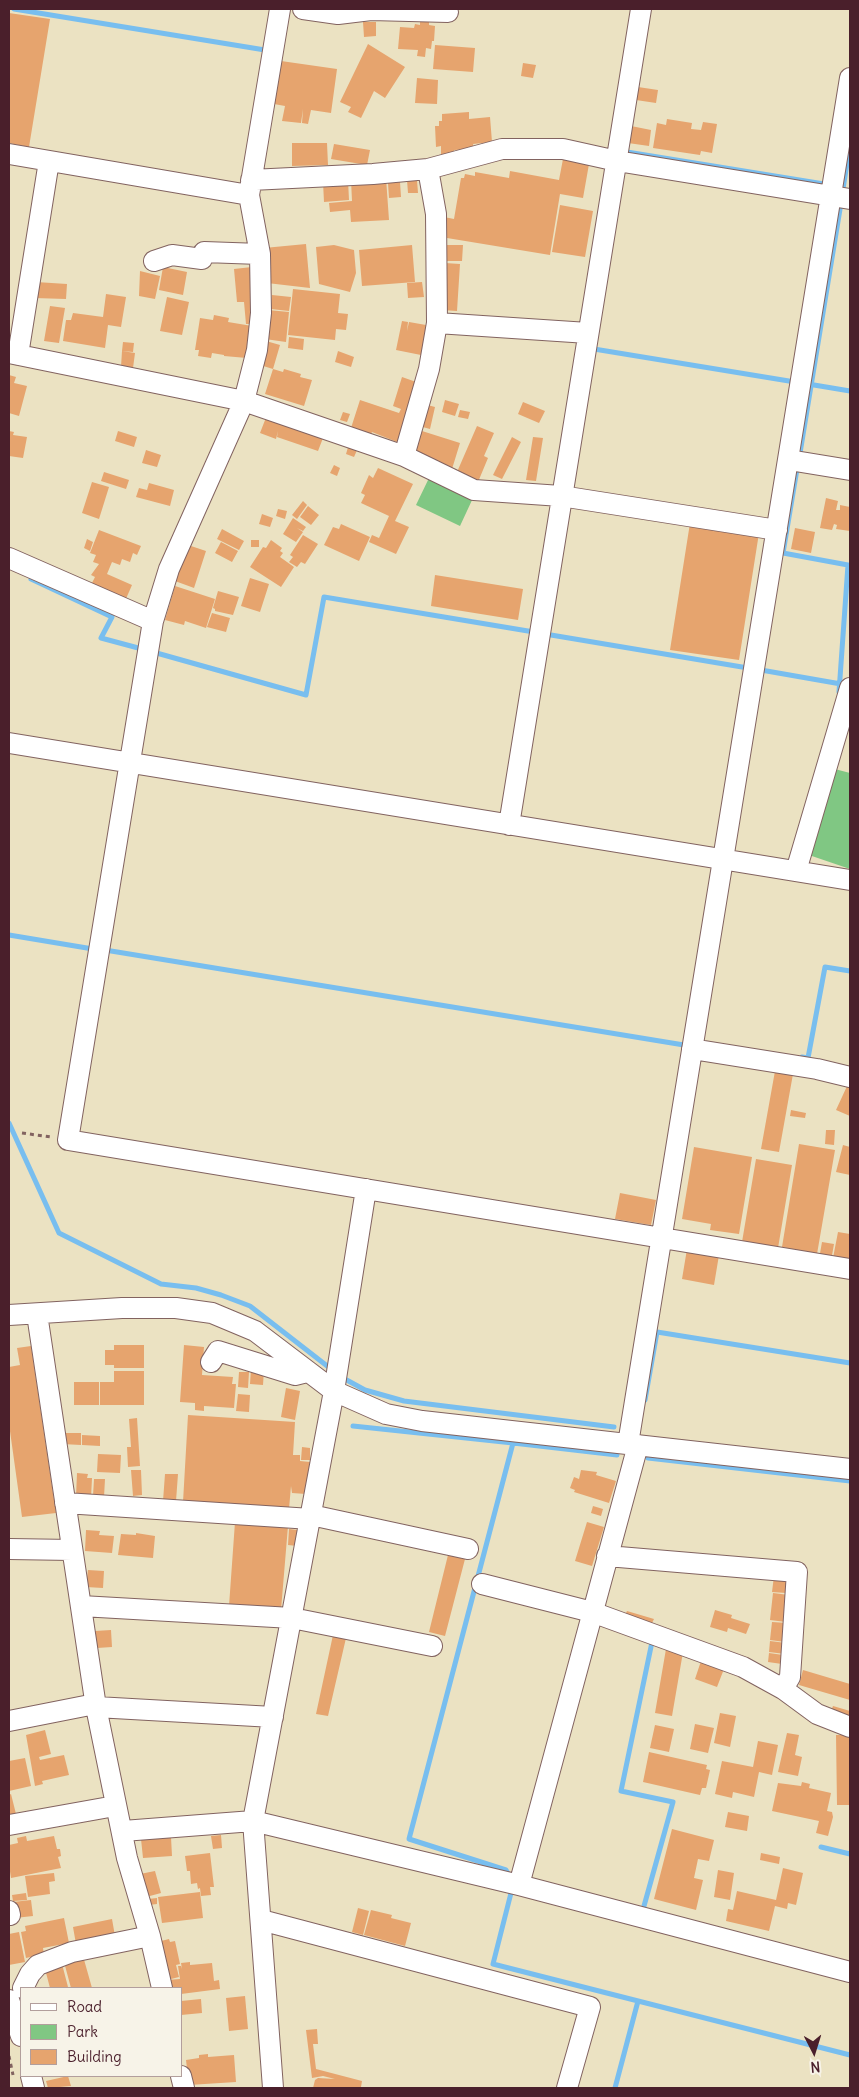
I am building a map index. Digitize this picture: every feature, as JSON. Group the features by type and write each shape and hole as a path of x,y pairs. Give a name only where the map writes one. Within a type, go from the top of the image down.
{"street":[{"path":"280,9 250,187 260,254 261,313 257,350 244,402 169,569 153,621 68,1140 850,1269"},
{"path":"303,9 338,14 371,10 448,12"},
{"path":"508,825 641,9"},
{"path":"519,1885 607,1556 633,1444 661,1238 777,530 841,198 850,78"},
{"path":"9,154 49,161 250,187 428,169 502,149 563,149 617,161 841,198"},
{"path":"49,161 13,354 244,402 404,456 474,490 561,496 777,530"},
{"path":"404,456 429,369 437,323 436,214 428,169"},
{"path":"154,261 172,255 202,259 204,252 260,254"},
{"path":"437,323 588,333"},
{"path":"789,460 850,470"},
{"path":"9,558 153,621"},
{"path":"796,871 850,688"},
{"path":"9,743 850,880"},
{"path":"692,1049 817,1069 850,1078"},
{"path":"273,2088 253,1821 334,1391 366,1190"},
{"path":"9,1315 122,1308 176,1308 212,1313 255,1331 334,1391 386,1414 422,1421 850,1469"},
{"path":"37,1314 95,1705 115,1806 123,1831 127,1858 150,1936 162,1987"},
{"path":"211,1362 218,1351 295,1375 307,1372"},
{"path":"65,1503 311,1517 468,1549"},
{"path":"9,1549 72,1550"},
{"path":"607,1556 797,1572 790,1677 783,1689"},
{"path":"482,1584 592,1612 743,1667 783,1689 817,1714 850,1727"},
{"path":"81,1606 292,1618 432,1646"},
{"path":"9,1721 95,1705 273,1717"},
{"path":"9,1825 115,1806"},
{"path":"123,1831 253,1821 519,1885 850,1972"},
{"path":"261,1920 590,2007 567,2088"},
{"path":"24,1987 30,1974 38,1965 72,1952 150,1936"},
{"path":"20,1992 10,2005 20,2033"}],"path":[{"path":"22,1133 68,1140"}],"green space":[{"path":"429,478 473,498 460,526 416,505"},
{"path":"831,768 850,773 850,869 806,854"}],"building":[{"path":"9,13 50,19 29,147 9,143"},
{"path":"420,19 429,19 429,25 435,26 434,41 432,41 431,49 426,48 425,57 417,56 418,50 398,49 400,27 414,28 415,24 420,25"},
{"path":"363,22 376,22 376,36 364,37"},
{"path":"368,44 405,67 385,98 374,91 361,118 348,112 351,107 340,102"},
{"path":"435,45 475,48 473,72 433,69"},
{"path":"281,61 337,69 331,113 311,110 308,124 302,123 303,109 301,123 282,121 285,106 274,104"},
{"path":"523,63 536,65 533,78 521,76"},
{"path":"417,78 438,80 437,104 415,103"},
{"path":"638,87 658,90 656,103 636,100"},
{"path":"469,112 469,119 490,117 492,142 473,144 474,149 454,150 454,155 441,156 441,146 436,147 435,126 439,126 439,121 442,121 442,114"},
{"path":"667,119 692,123 691,129 701,130 703,122 717,124 712,153 701,151 700,155 653,148 657,123 666,125"},
{"path":"631,126 651,130 649,146 628,143"},
{"path":"292,143 327,143 328,165 292,166"},
{"path":"334,144 370,150 367,165 331,159"},
{"path":"563,159 589,164 583,198 560,194 550,255 441,237 444,217 454,219 461,178 464,178 465,174 475,176 475,172 509,178 510,171 559,180"},
{"path":"386,178 389,220 351,222 350,210 330,212 329,203 352,201 351,180"},
{"path":"348,180 349,200 324,202 323,182"},
{"path":"407,180 417,180 418,193 408,193"},
{"path":"400,182 401,197 389,198 388,183"},
{"path":"560,205 593,211 585,257 552,252"},
{"path":"306,244 310,288 267,283 264,248"},
{"path":"334,245 354,250 356,273 350,292 319,284 316,247"},
{"path":"412,245 415,282 362,286 359,250"},
{"path":"445,245 463,245 462,261 445,261"},
{"path":"445,263 460,264 457,311 442,310"},
{"path":"163,267 187,272 183,295 159,290"},
{"path":"252,267 253,324 246,324 244,302 237,302 234,269"},
{"path":"140,271 160,276 155,299 139,296"},
{"path":"36,282 67,284 66,299 34,298"},
{"path":"422,282 424,297 408,298 407,283"},
{"path":"293,289 340,294 338,313 348,314 346,330 336,329 335,340 288,335"},
{"path":"106,294 126,297 121,327 108,325 105,348 63,341 66,320 71,320 73,313 103,317"},
{"path":"272,295 291,297 289,311 271,309"},
{"path":"167,297 189,302 182,335 160,331"},
{"path":"50,306 65,308 59,343 44,341"},
{"path":"268,310 289,312 286,342 265,339"},
{"path":"214,315 229,318 228,322 252,326 247,358 212,353 211,358 198,356 199,350 195,350 200,318 213,320"},
{"path":"402,321 408,322 407,331 409,322 426,325 421,355 396,350"},
{"path":"289,337 304,339 303,350 288,348"},
{"path":"266,341 280,345 273,369 260,365"},
{"path":"123,342 134,343 133,352 122,351"},
{"path":"122,351 135,353 133,368 121,367"},
{"path":"338,351 354,357 351,367 335,362"},
{"path":"273,369 283,372 284,369 301,374 300,377 312,380 304,406 265,394"},
{"path":"9,375 16,377 14,383 27,386 19,416 9,413"},
{"path":"402,377 419,383 403,442 398,440 397,442 372,432 371,434 351,428 360,400 399,413 401,409 393,406"},
{"path":"445,400 459,404 455,416 442,412"},
{"path":"523,402 545,411 539,423 518,414"},
{"path":"424,404 435,407 430,429 419,426"},
{"path":"460,410 470,412 468,419 458,417"},
{"path":"343,412 350,414 347,422 340,420"},
{"path":"267,415 323,438 318,451 277,437 278,431 276,439 260,433"},
{"path":"477,426 494,433 484,456 488,458 478,482 457,472"},
{"path":"9,431 14,432 13,435 27,437 23,458 9,456"},
{"path":"118,431 137,437 134,447 115,441"},
{"path":"422,431 460,443 452,469 414,457"},
{"path":"512,437 521,442 502,479 493,475"},
{"path":"533,437 543,438 536,481 526,480"},
{"path":"349,444 358,448 354,457 346,454"},
{"path":"146,450 161,455 157,467 142,463"},
{"path":"334,465 340,468 337,476 330,473"},
{"path":"378,468 413,484 395,521 409,527 396,554 369,542 372,535 379,538 389,516 361,503 365,495 361,493 369,475 373,478"},
{"path":"104,472 129,480 126,489 101,481"},
{"path":"92,482 109,487 99,519 82,513"},
{"path":"149,483 174,490 170,506 136,497 139,488 147,490"},
{"path":"826,498 838,501 836,510 840,510 840,505 850,507 850,531 836,529 837,525 834,524 832,530 820,528"},
{"path":"303,501 307,505 297,519 292,515"},
{"path":"308,506 319,515 311,525 300,517"},
{"path":"278,509 287,511 285,519 276,516"},
{"path":"262,514 273,518 270,527 259,524"},
{"path":"293,518 306,527 303,531 297,528 303,532 296,542 283,534"},
{"path":"690,523 759,533 739,660 670,650"},
{"path":"341,524 370,537 359,561 324,545 333,527 339,529"},
{"path":"795,528 815,532 811,553 791,549"},
{"path":"222,529 244,541 239,550 217,539"},
{"path":"99,530 141,546 137,555 133,553 130,562 122,559 120,565 112,562 107,574 132,585 125,601 91,585 95,577 91,575 99,564 93,562 96,555 90,553"},
{"path":"303,535 318,544 305,564 301,562 297,567 289,562 293,557 290,555"},
{"path":"87,539 93,542 90,551 84,548"},
{"path":"251,540 259,540 259,547 251,547"},
{"path":"271,540 282,548 280,551 283,553 280,557 294,567 281,587 250,567 263,547 266,548"},
{"path":"221,542 238,551 232,562 215,553"},
{"path":"188,545 206,551 194,588 175,581"},
{"path":"435,575 523,589 518,620 431,606"},
{"path":"250,578 269,584 260,612 241,606"},
{"path":"175,586 215,599 206,628 185,621 184,625 165,620"},
{"path":"218,591 239,597 233,615 215,611 213,608"},
{"path":"212,613 230,618 226,632 207,627"},
{"path":"775,1071 793,1074 779,1152 761,1149"},
{"path":"848,1084 850,1085 850,1116 836,1110"},
{"path":"791,1110 806,1113 805,1118 790,1116"},
{"path":"826,1130 835,1130 834,1145 825,1144"},
{"path":"799,1144 835,1150 817,1254 782,1247"},
{"path":"843,1145 850,1147 850,1175 836,1172"},
{"path":"694,1147 752,1157 739,1234 710,1230 711,1224 682,1219"},
{"path":"756,1159 792,1165 778,1248 742,1242"},
{"path":"620,1193 656,1200 651,1225 615,1219"},
{"path":"838,1232 850,1234 850,1262 833,1258"},
{"path":"822,1242 834,1244 831,1261 819,1259"},
{"path":"687,1249 719,1255 714,1285 682,1279"},
{"path":"114,1345 144,1345 144,1368 114,1368 114,1365 105,1365 105,1350 114,1350"},
{"path":"184,1345 204,1347 202,1375 233,1377 232,1384 236,1384 234,1408 204,1406 204,1411 195,1410 195,1403 180,1402"},
{"path":"31,1346 56,1513 22,1517 9,1424 9,1367 20,1365 17,1348"},
{"path":"251,1369 264,1370 263,1385 250,1384"},
{"path":"114,1371 144,1371 144,1405 100,1405 100,1382 114,1382"},
{"path":"239,1372 249,1372 248,1388 238,1387"},
{"path":"74,1382 99,1382 99,1405 74,1405"},
{"path":"286,1388 300,1391 295,1420 281,1417"},
{"path":"238,1394 250,1395 249,1412 236,1411"},
{"path":"188,1415 295,1422 293,1455 300,1455 300,1461 310,1462 309,1487 306,1494 292,1493 291,1486 289,1509 183,1502"},
{"path":"137,1418 140,1466 128,1467 127,1447 131,1447 129,1419"},
{"path":"62,1433 81,1433 81,1445 62,1444"},
{"path":"82,1435 100,1436 100,1446 82,1445"},
{"path":"302,1447 310,1448 310,1460 301,1460"},
{"path":"98,1454 121,1455 120,1473 97,1472"},
{"path":"131,1470 141,1470 142,1495 133,1496"},
{"path":"581,1470 597,1472 596,1475 616,1481 609,1503 574,1492 575,1490 570,1488 574,1477 579,1479"},
{"path":"77,1473 88,1474 87,1478 92,1478 91,1498 76,1497"},
{"path":"165,1474 178,1474 176,1501 163,1501"},
{"path":"94,1479 105,1479 104,1497 93,1496"},
{"path":"593,1506 603,1509 601,1516 591,1513"},
{"path":"235,1522 288,1526 281,1610 229,1606"},
{"path":"587,1522 604,1527 592,1566 575,1561"},
{"path":"289,1529 298,1530 297,1546 288,1545"},
{"path":"86,1530 100,1531 99,1535 114,1536 112,1553 85,1551"},
{"path":"136,1533 155,1536 153,1558 118,1555 121,1534 136,1535"},
{"path":"448,1555 465,1559 445,1636 429,1632"},
{"path":"88,1570 104,1571 103,1588 86,1587"},
{"path":"774,1576 788,1578 786,1593 772,1592"},
{"path":"773,1593 789,1595 786,1622 770,1620"},
{"path":"715,1610 732,1615 731,1618 750,1624 746,1634 728,1628 727,1632 710,1627"},
{"path":"627,1611 654,1619 652,1623 625,1615"},
{"path":"772,1622 787,1623 785,1642 770,1640"},
{"path":"111,1630 112,1647 97,1648 95,1631"},
{"path":"333,1635 346,1638 328,1716 316,1714"},
{"path":"770,1641 786,1643 785,1654 769,1652"},
{"path":"666,1649 683,1652 672,1716 655,1713"},
{"path":"769,1653 783,1655 782,1664 768,1662"},
{"path":"701,1661 724,1669 717,1687 695,1679"},
{"path":"803,1670 850,1684 850,1700 799,1685"},
{"path":"833,1706 850,1711 850,1718 831,1711"},
{"path":"720,1713 736,1716 730,1747 714,1743"},
{"path":"695,1724 714,1728 708,1753 690,1749"},
{"path":"655,1725 674,1729 669,1752 650,1748"},
{"path":"45,1730 51,1754 39,1757 40,1760 64,1755 69,1775 42,1781 43,1784 35,1786 26,1735"},
{"path":"787,1733 799,1735 795,1755 802,1757 798,1776 778,1772"},
{"path":"836,1735 850,1735 850,1805 837,1805"},
{"path":"758,1741 778,1745 772,1775 759,1772 754,1797 733,1792 732,1798 715,1794 722,1761 753,1767"},
{"path":"649,1752 707,1765 706,1769 710,1770 706,1788 702,1788 700,1795 643,1782"},
{"path":"25,1758 31,1786 9,1791 9,1761"},
{"path":"802,1782 810,1784 809,1788 831,1793 827,1811 832,1812 833,1817 828,1836 816,1833 819,1821 772,1811 778,1783 801,1786"},
{"path":"11,1794 16,1814 9,1815 9,1795"},
{"path":"728,1812 749,1816 747,1831 725,1827"},
{"path":"672,1829 714,1840 709,1861 698,1859 694,1878 703,1880 696,1910 654,1899"},
{"path":"221,1835 222,1848 213,1849 211,1836"},
{"path":"26,1836 27,1841 54,1836 57,1849 60,1849 61,1856 58,1857 61,1868 11,1878 9,1845 18,1843 17,1838"},
{"path":"171,1837 172,1856 143,1858 141,1839"},
{"path":"210,1853 214,1887 210,1887 211,1895 201,1896 197,1883 191,1884 190,1871 187,1871 185,1856"},
{"path":"761,1853 780,1857 779,1864 760,1860"},
{"path":"783,1868 803,1873 796,1905 788,1903 787,1909 775,1906 769,1931 726,1921 728,1909 733,1910 737,1891 776,1900"},
{"path":"718,1870 734,1873 730,1900 714,1897"},
{"path":"155,1871 161,1893 146,1897 140,1874"},
{"path":"54,1873 55,1881 49,1882 50,1894 28,1897 25,1876"},
{"path":"200,1892 203,1918 162,1923 158,1897"},
{"path":"26,1893 27,1900 13,1901 12,1895"},
{"path":"157,1898 157,1904 149,1905 148,1899"},
{"path":"31,1900 33,1916 15,1918 13,1902"},
{"path":"358,1908 369,1911 363,1935 352,1932"},
{"path":"371,1910 392,1915 391,1918 411,1923 405,1946 364,1935"},
{"path":"64,1918 69,1943 43,1948 44,1954 26,1958 21,1932 26,1931 25,1926"},
{"path":"112,1919 115,1936 76,1944 73,1927"},
{"path":"19,1932 25,1962 9,1965 9,1934"},
{"path":"169,1939 170,1942 175,1941 180,1964 176,1965 179,1977 167,1980 157,1942"},
{"path":"83,1956 92,1987 71,1987 64,1962"},
{"path":"190,1962 190,1965 212,1963 214,1981 219,1980 220,1989 182,1994 182,1987 168,1987 167,1980 180,1979 178,1966 181,1966 182,1969 181,1963"},
{"path":"62,1964 68,1987 50,1987 45,1969"},
{"path":"245,1996 248,2029 229,2031 226,1998"},
{"path":"201,1999 202,2013 182,2015 182,2001"},
{"path":"317,2029 318,2044 313,2044 316,2069 362,2081 361,2087 364,2088 313,2088 315,2080 318,2078 335,2079 323,2076 312,2078 306,2030"},
{"path":"208,2054 208,2057 234,2055 236,2082 189,2085 186,2060"},
{"path":"68,2077 71,2086 48,2088 46,2081"}],"waterway":[{"path":"14,9 265,50"},
{"path":"843,189 850,144"},
{"path":"627,152 824,184"},
{"path":"800,453 841,203"},
{"path":"594,349 795,382"},
{"path":"808,384 850,391"},
{"path":"797,469 783,553 848,565 839,692"},
{"path":"31,579 112,617 101,638 142,649"},
{"path":"153,652 306,695 324,597 534,632"},
{"path":"545,634 748,668"},
{"path":"761,670 841,684"},
{"path":"9,935 93,949"},
{"path":"105,950 684,1045"},
{"path":"802,1057 808,1058 825,967 850,971"},
{"path":"9,1123 59,1233 161,1284 196,1288 250,1306 331,1369"},
{"path":"645,1400 657,1332 850,1363"},
{"path":"343,1378 365,1390 404,1401 614,1427"},
{"path":"353,1426 513,1443"},
{"path":"509,1875 506,1870 409,1839 513,1443 617,1455"},
{"path":"648,1458 850,1481"},
{"path":"644,1906 673,1802 621,1791 652,1642 649,1641"},
{"path":"821,1847 850,1854"},
{"path":"511,1893 493,1964 850,2055"},
{"path":"615,2088 638,2001"}]}
